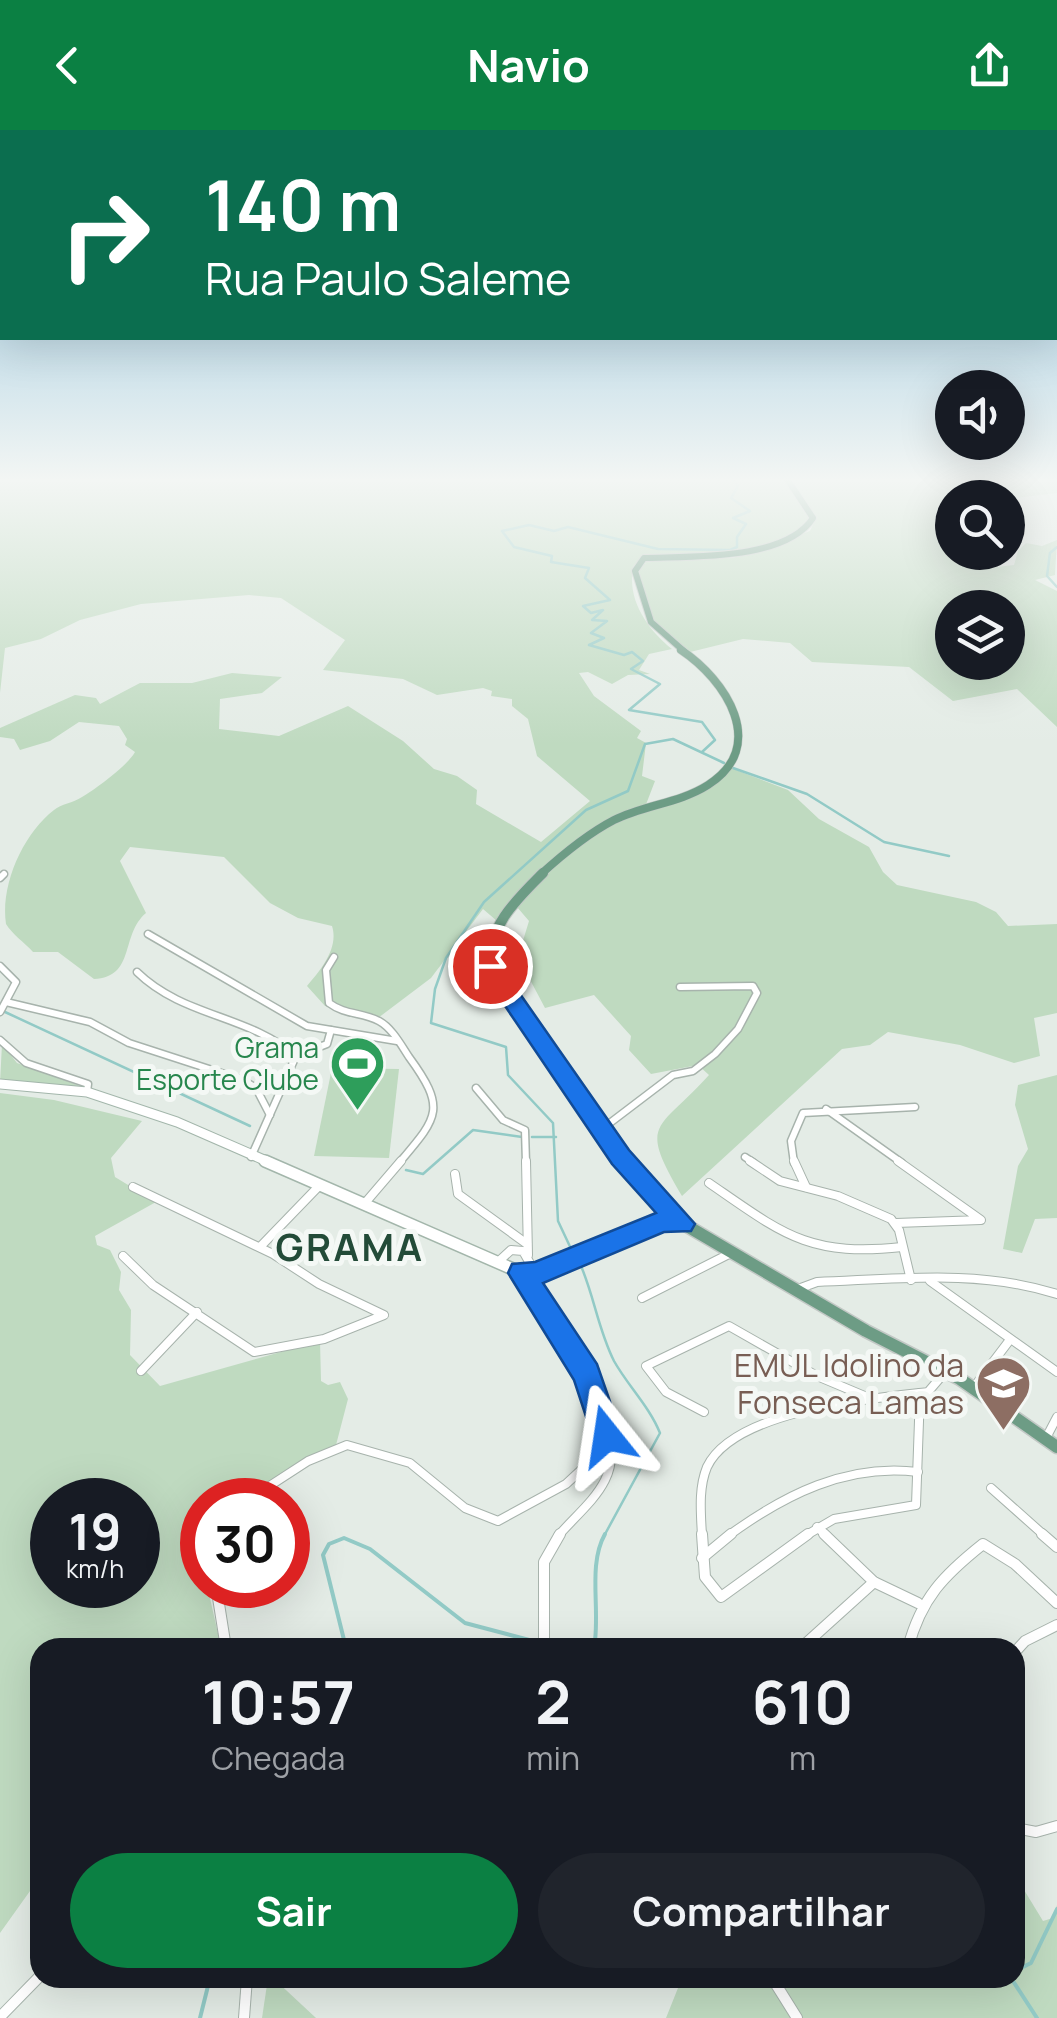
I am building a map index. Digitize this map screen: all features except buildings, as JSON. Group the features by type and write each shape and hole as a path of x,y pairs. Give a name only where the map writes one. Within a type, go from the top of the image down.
{"main road":[{"path":"637,567 650,622 720,683 738,722 741,743 721,776 706,787 607,823 574,845 510,909 493,933 488,952 496,980 620,1157 682,1224 796,1291 946,1371 1051,1443"},
{"path":"0,1084 87,1092 176,1122 522,1273 536,1274 663,1221 682,1224"}],"street":[{"path":"148,934 289,1017 331,1030 399,1041"},
{"path":"334,957 326,970 329,1004 343,1013 368,1016 385,1024 432,1088 435,1107 428,1129 364,1204"},
{"path":"0,966 16,982 0,1012"},
{"path":"137,972 171,1003 268,1038 296,1056"},
{"path":"602,1129 672,1075 693,1071 714,1054 738,1029 757,994 753,986 680,987"},
{"path":"6,1002 90,1022 130,1042 242,1080 256,1088 270,1115"},
{"path":"251,1157 296,1056 327,1044 331,1030"},
{"path":"0,1040 26,1062 88,1084 87,1092"},
{"path":"476,1088 502,1120 525,1130 528,1250 536,1274"},
{"path":"806,1188 790,1150 791,1136 803,1113 915,1108"},
{"path":"745,1156 780,1181 838,1196 896,1223 981,1220 826,1109"},
{"path":"455,1174 456,1192 528,1250"},
{"path":"710,1183 764,1222 820,1250 854,1252 902,1247"},
{"path":"260,1247 319,1186"},
{"path":"123,1256 153,1285 260,1352 324,1339 384,1315 319,1284 260,1247 133,1187"},
{"path":"896,1223 911,1280"},
{"path":"498,1263 514,1249 528,1250"},
{"path":"642,1298 730,1254"},
{"path":"522,1273 582,1364 617,1452 614,1471 546,1554 544,1638"},
{"path":"796,1291 808,1283 1004,1279 1057,1294"},
{"path":"929,1280 1057,1372"},
{"path":"140,1371 197,1312"},
{"path":"704,1412 666,1392 646,1366 728,1326 740,1328 826,1381 868,1398"},
{"path":"974,1388 1009,1340"},
{"path":"920,1392 919,1498 913,1507 840,1517 818,1527 725,1597 712,1591 701,1559 704,1477 716,1454 795,1409 933,1389 946,1371"},
{"path":"1051,1443 1057,1417"},
{"path":"284,1478 334,1448 346,1445 410,1463 465,1508 498,1521 529,1508 586,1470 604,1453 606,1429"},
{"path":"701,1559 748,1519 793,1497 876,1469 918,1472"},
{"path":"991,1488 1057,1547"},
{"path":"818,1527 874,1582 918,1603"},
{"path":"910,1638 918,1603 930,1586 985,1544 1057,1603"},
{"path":"812,1638 874,1582"},
{"path":"216,1608 223,1638"},
{"path":"1025,1641 1057,1626"},
{"path":"1025,1830 1036,1832 1057,1826"},
{"path":"0,2017 30,1986"},
{"path":"244,2018 246,1988"},
{"path":"776,1988 797,2018"}],"green space":[{"path":"0,567 634,567 633,589 641,612 672,649 649,654 639,670 650,674 628,675 612,684 588,672 579,673 594,696 641,731 637,738 646,743 642,776 655,781 645,807 600,827 562,852 497,921 483,909 431,978 378,1018 325,1006 307,986 331,950 332,926 298,918 270,903 224,857 130,847 120,861 146,913 133,932 122,963 107,976 94,979 58,952 33,952 6,924 7,893 16,861 43,820 60,806 95,788 135,752 125,745 127,739 119,726 79,722 50,741 20,750 14,739 0,737 0,728 75,695 96,698 100,704 140,683 192,683 232,673 282,677 262,693 220,699 219,729 279,736 348,706 403,741 434,769 457,776 477,790 476,804 541,842 590,801 537,756 528,719 512,706 512,699 491,696 492,691 483,688 437,695 403,679 323,670 345,640 281,598 249,595 141,604 80,620 41,639 5,648 0,693"},
{"path":"640,567 1055,567 1055,575 1035,580 1057,591 1057,727 1017,689 953,701 909,667 812,662 790,643 743,639 686,653 651,623"},
{"path":"731,768 788,790 819,819 869,847 883,872 897,885 976,902 996,912 1008,926 1057,924 1057,1013 1034,1018 1040,1056 1014,1063 960,1045 888,1032 870,1045 842,1049 682,1196 657,1139 666,1118 709,1075 698,1065 651,1074 629,1050 631,1036 594,995 545,1008 518,957 529,921 517,907 589,838 618,822 692,794"},
{"path":"2,1044 17,1063 94,1091 0,1083"},
{"name":"Grama Esporte Clube","path":"332,1068 399,1069 389,1158 314,1156"},
{"path":"1057,1075 1057,1218 1035,1219 1022,1253 1003,1249 1018,1166 1028,1149 1015,1105 1018,1085"},
{"path":"0,1093 54,1100 142,1121 111,1158 115,1177 156,1202 95,1236 97,1245 110,1250 121,1272 119,1290 131,1310 130,1355 160,1386 320,1341 321,1381 328,1385 340,1382 348,1399 336,1445 305,1459 278,1478 180,1478 180,1608 212,1608 219,1638 30,1638 30,1891 0,1933"},
{"path":"1025,1891 1043,1921 1053,1918 1057,1905 1057,2018 666,2018 678,1988 1025,1988"},
{"path":"266,1988 284,1988 316,2018 262,2018"}],"waterway":[{"path":"583,567 589,568 585,578 610,600 583,606 591,613 603,610 592,620 607,621 591,633 604,638 589,645 624,655 632,652 643,661 631,669 660,684 629,710 702,722 715,740 702,752"},
{"path":"1048,567 1047,576 1057,587"},
{"path":"554,1137 553,1123 508,1075 506,1047 431,1023 435,989 446,958 484,902 586,810 628,791 645,744 673,739 724,763"},
{"path":"733,768 807,794 884,842 949,856"},
{"path":"5,1012 250,1126"},
{"path":"406,1170 423,1174 473,1130 522,1137"},
{"path":"532,1137 554,1137"},
{"path":"554,1137 558,1221 573,1253"},
{"path":"578,1259 614,1361 660,1433 605,1535"},
{"path":"595,1638 595,1574 605,1535"},
{"path":"344,1638 323,1555 329,1544 344,1538 370,1549 465,1623 522,1638"},
{"path":"1025,1966 1031,1963 1057,1909"},
{"path":"200,2018 208,1988"},
{"path":"1018,1988 1037,2018"}],"place":[{"name":"Grama Esporte Clube","path":"358,1113"},
{"name":"EMUL Idolino da Fonseca Lamas","path":"1003,1433"}],"district":[{"name":"GRAMA","path":"350,1248"}],"route":[{"path":"490,966 620,1157 682,1224 663,1221 536,1274 522,1273 533,1296 587,1374 602,1410 607,1436"}]}
